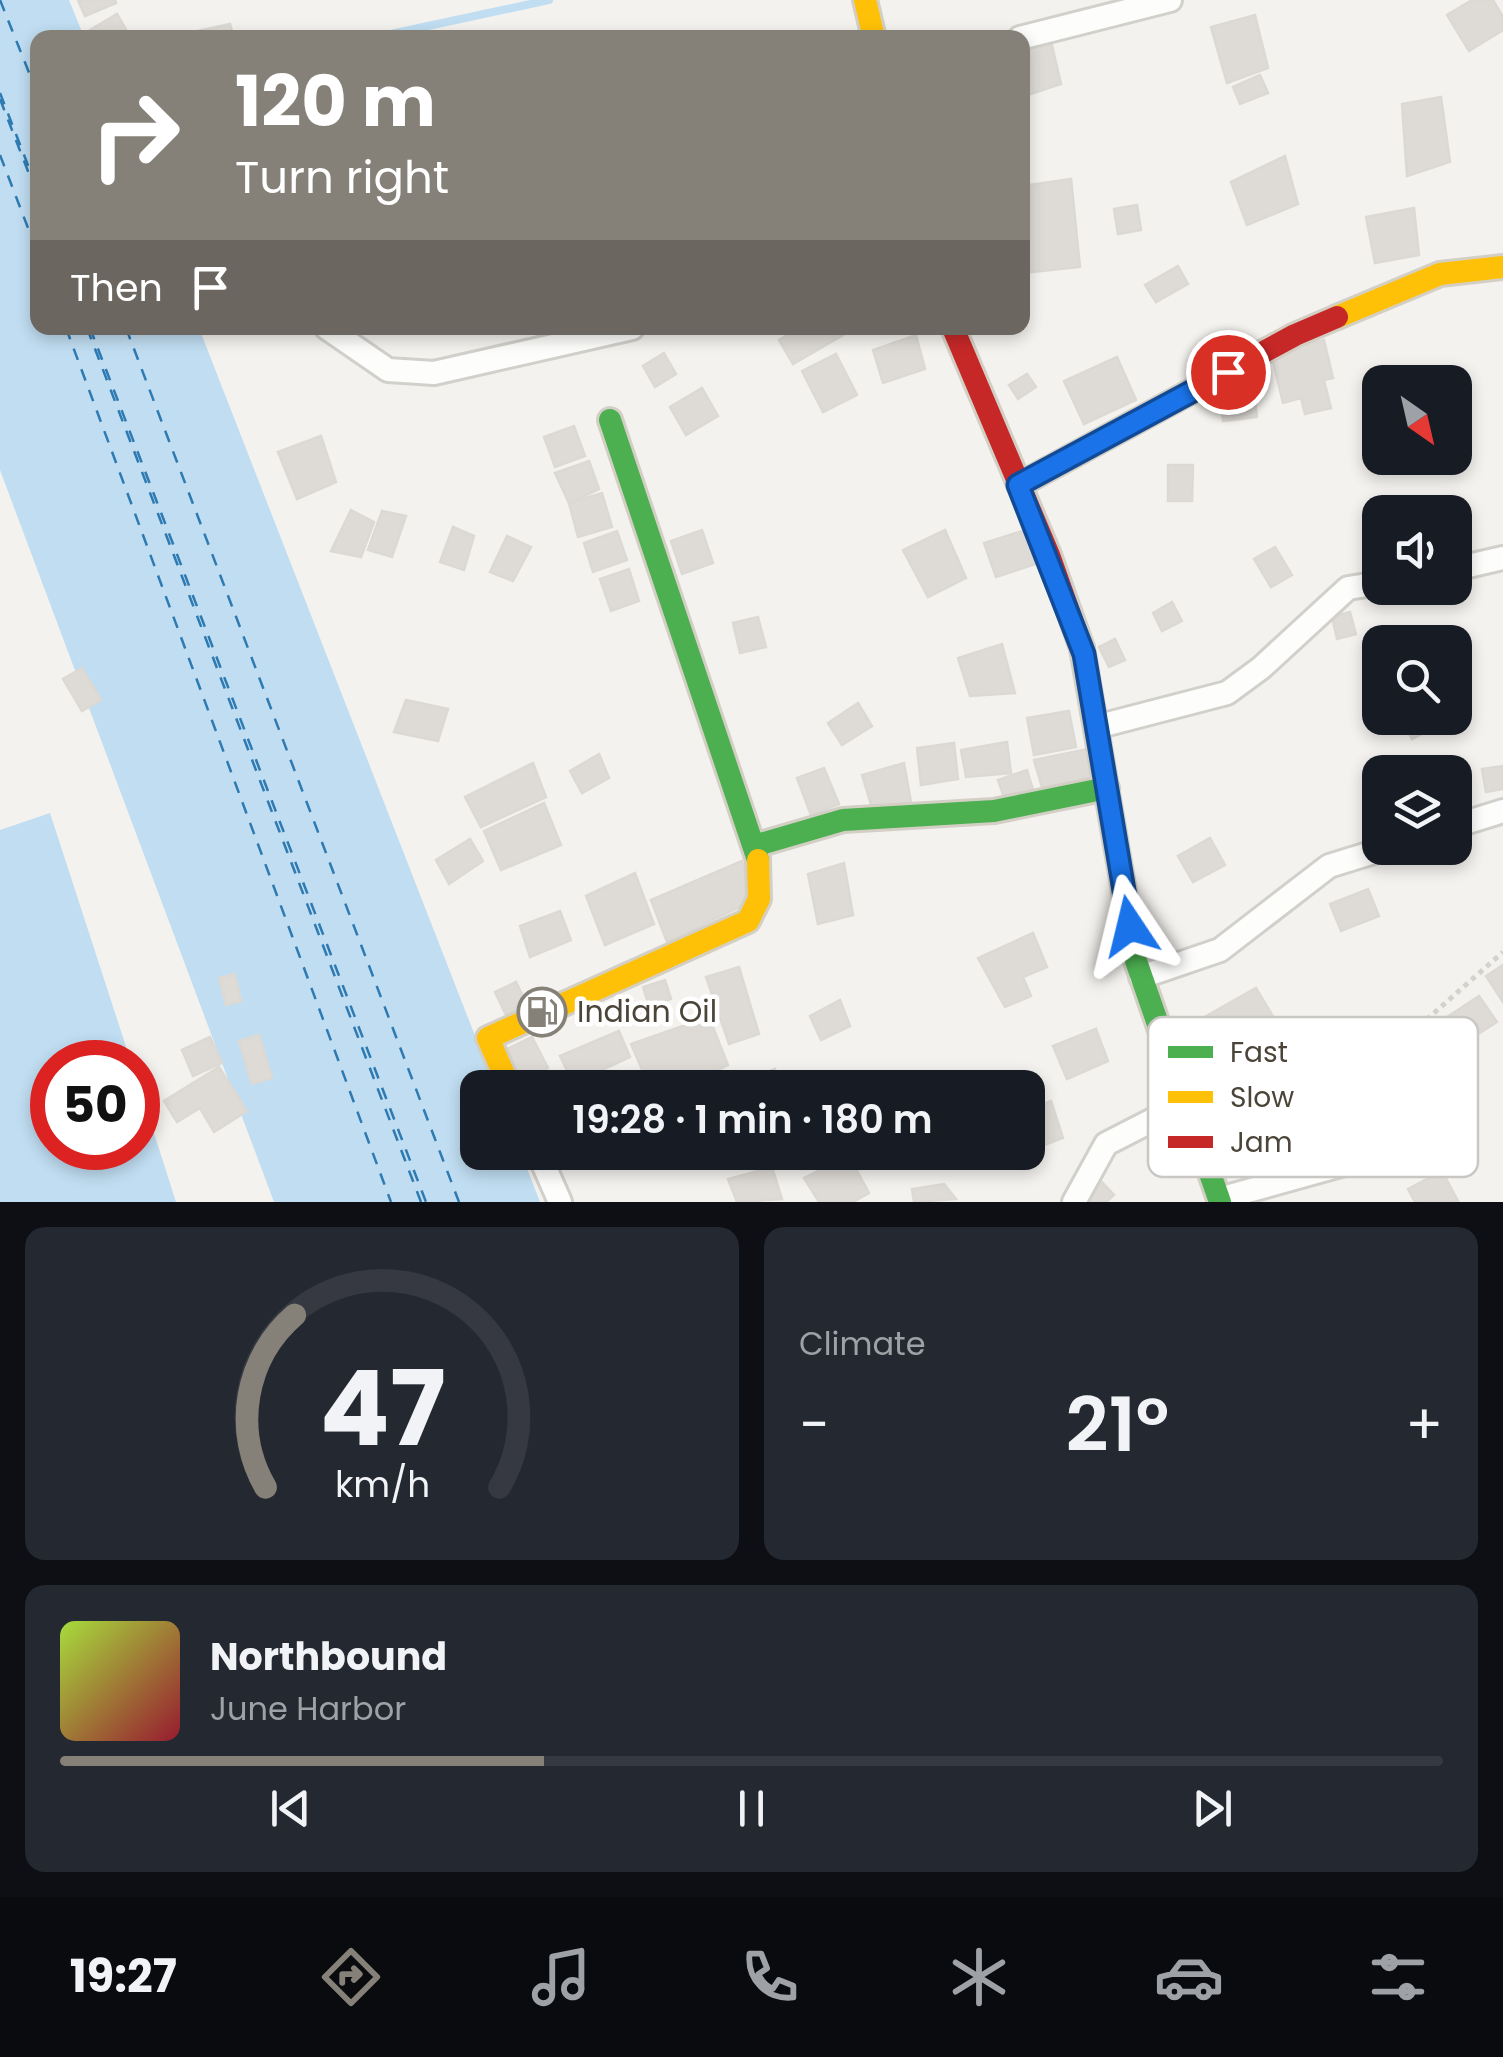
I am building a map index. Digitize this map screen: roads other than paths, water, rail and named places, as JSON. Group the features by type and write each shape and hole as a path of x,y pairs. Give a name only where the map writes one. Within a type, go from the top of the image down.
{"street":[{"path":"865,0 872,30"},
{"path":"1030,35 1170,0"},
{"path":"1018,485 1295,335 1440,274 1503,268"},
{"path":"337,335 388,370 434,374 602,335"},
{"path":"957,335 1084,654 1141,977 1155,1017"},
{"path":"502,1070 488,1038 748,921 758,909 763,889 754,846 610,420"},
{"path":"1472,565 1503,558"},
{"path":"1096,727 1227,692 1261,668 1348,588 1362,586"},
{"path":"754,846 842,820 994,811 1107,788"},
{"path":"1472,821 1503,811"},
{"path":"1141,977 1220,950 1328,866 1362,856"},
{"path":"1074,1202 1106,1144 1148,1122"},
{"path":"546,1170 560,1202"},
{"path":"1210,1177 1219,1201 1302,1177"}],"water":[{"path":"0,0 69,0 81,30 30,30 30,335 202,335 488,1070 460,1070 460,1170 528,1170 540,1202 274,1202 0,470"},
{"path":"50,813 124,1040 30,1040 30,1170 160,1170 160,1152 176,1202 0,1202 0,830"}],"waterway":[{"path":"409,30 549,0"}],"place":[{"name":"Indian Oil","path":"542,1012"}]}
